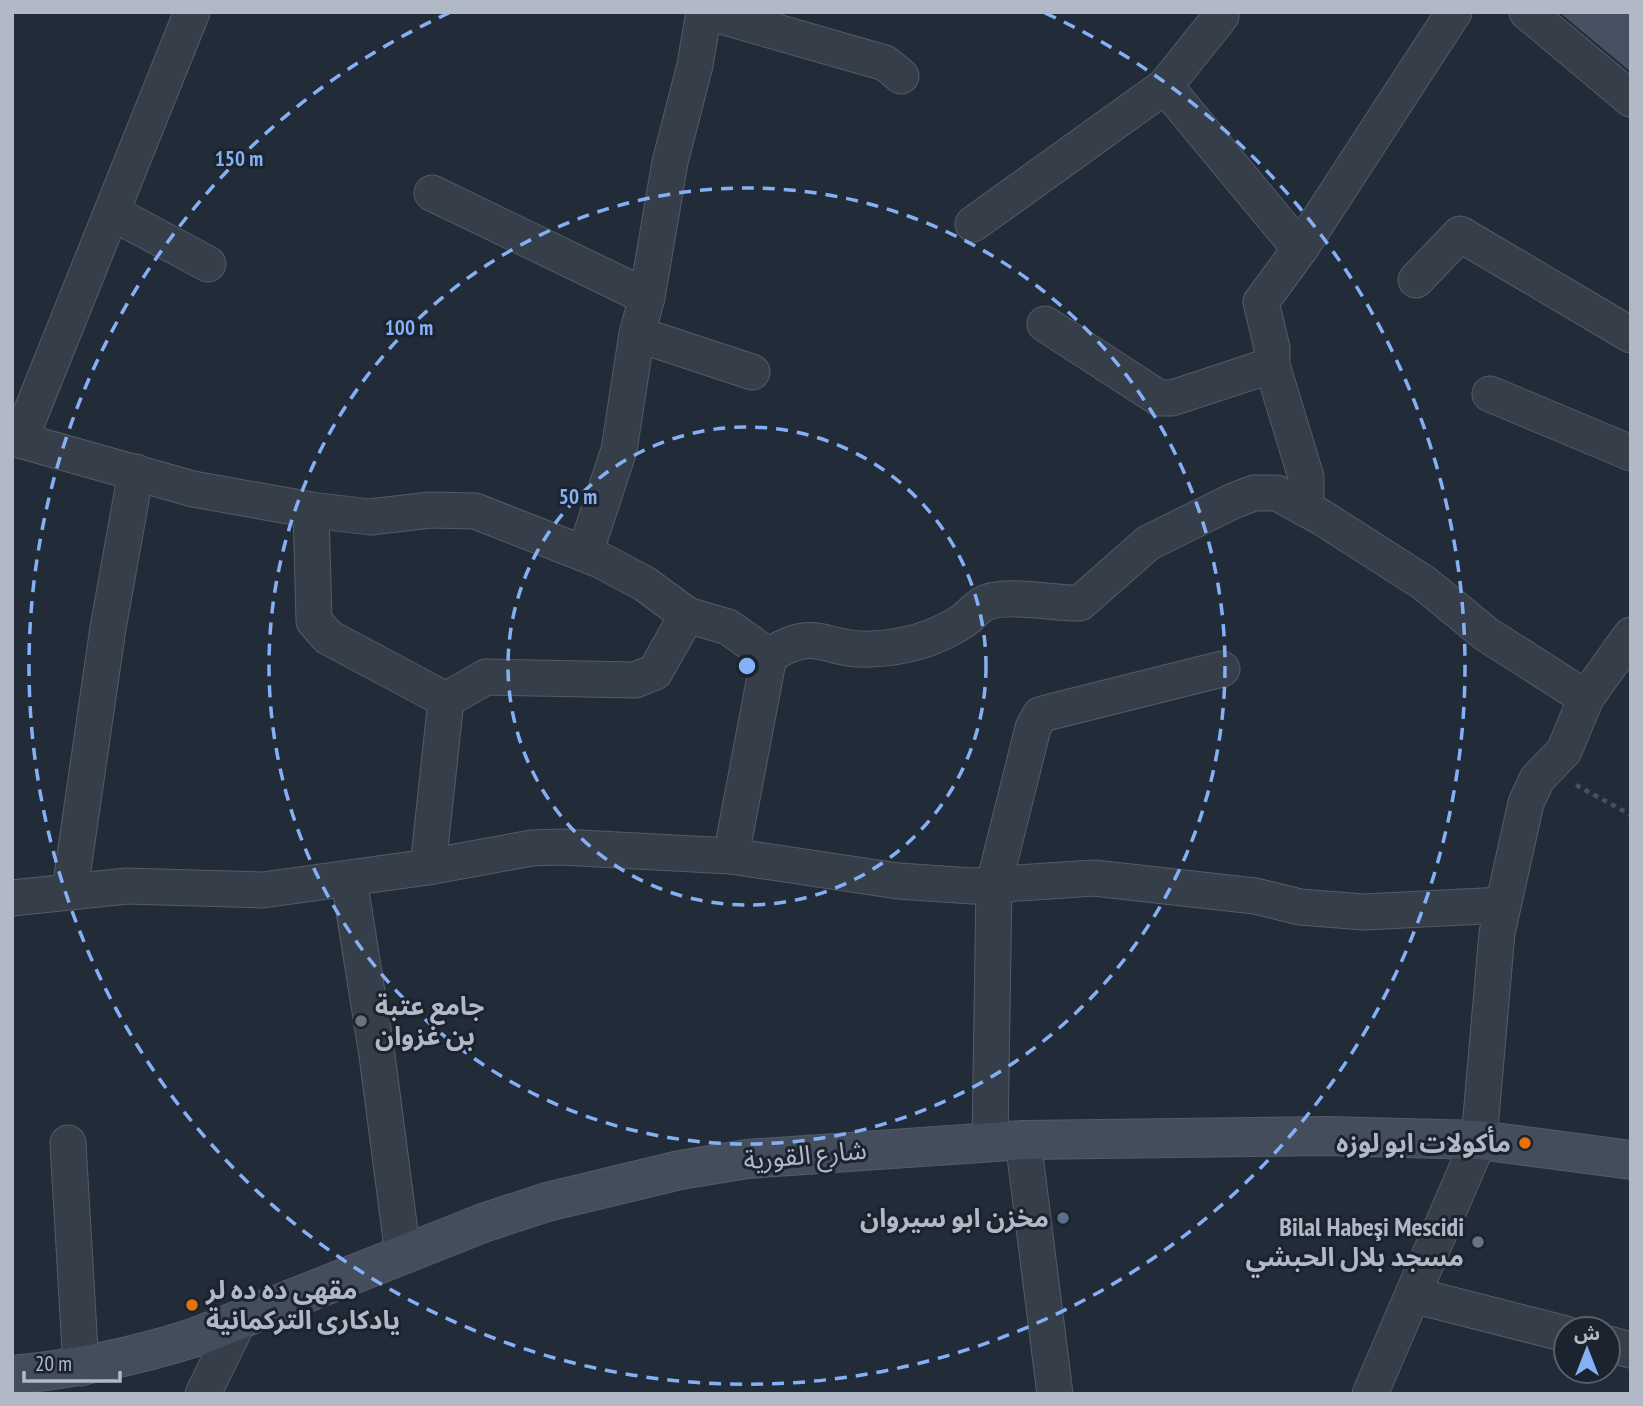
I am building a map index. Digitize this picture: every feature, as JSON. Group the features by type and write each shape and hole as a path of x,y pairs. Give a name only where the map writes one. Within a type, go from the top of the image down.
{"street":[{"path":"192,12 113,213 16,439 193,489 311,510 370,517 430,510 475,511 585,553 645,584 687,615 728,627 769,656"},
{"path":"585,553 619,450 637,334 647,297 670,162 706,12 885,63 901,76"},
{"path":"973,224 1165,86 1222,16 1221,12"},
{"path":"1306,509 1306,477 1272,365 1272,348 1261,302 1300,249 1454,12"},
{"path":"1527,12 1631,99"},
{"path":"1165,86 1300,249"},
{"path":"432,193 647,297"},
{"path":"113,213 208,264"},
{"path":"1416,281 1460,234 1631,335"},
{"path":"1045,324 1158,398 1172,398 1272,365"},
{"path":"637,334 752,372"},
{"path":"1490,394 1631,453"},
{"path":"71,890 108,628 136,472"},
{"path":"731,856 769,656 788,643 812,639 868,650 918,644 952,628 984,604 1003,598 1080,603 1148,543 1254,493 1277,493 1306,509 1424,583 1486,635 1586,698"},
{"path":"311,510 314,621 328,637 446,700"},
{"path":"446,700 486,677 635,680 655,672 687,615"},
{"path":"1370,1394 1479,1140 1497,933 1526,803 1537,779 1564,751 1586,698 1631,635"},
{"path":"1055,1394 1007,1141 993,884 1034,728 1040,715 1222,669"},
{"path":"428,867 446,700"},
{"path":"12,898 127,886 263,890 428,867 505,852 561,847 731,856 898,881 993,884 1094,878 1255,896 1300,907 1364,912 1503,905"},
{"path":"349,879 377,1055 404,1255"},
{"name":"شارع القورية","path":"12,1376 81,1368 146,1353 239,1320 482,1223 547,1202 680,1170 747,1159 1007,1141 1340,1136 1479,1140 1631,1160"},
{"path":"68,1143 81,1368"},
{"path":"1413,1295 1552,1330"},
{"path":"203,1394 239,1320"}],"path":[{"path":"1547,769 1631,815"}],"building":[{"path":"1559,12 1631,12 1631,72"}],"place":[{"name":"جامع عتبة بن غزوان","path":"361,1021"},
{"name":"مأكولات ابو لوزه","path":"1525,1143"},
{"name":"مخزن ابو سيروان","path":"1063,1218"},
{"name":"Bilal Habeşi Mescidi مسجد بلال الحبشي","path":"1478,1242"},
{"name":"مقهى ده ده لر يادكارى التركمانية","path":"192,1305"}]}
